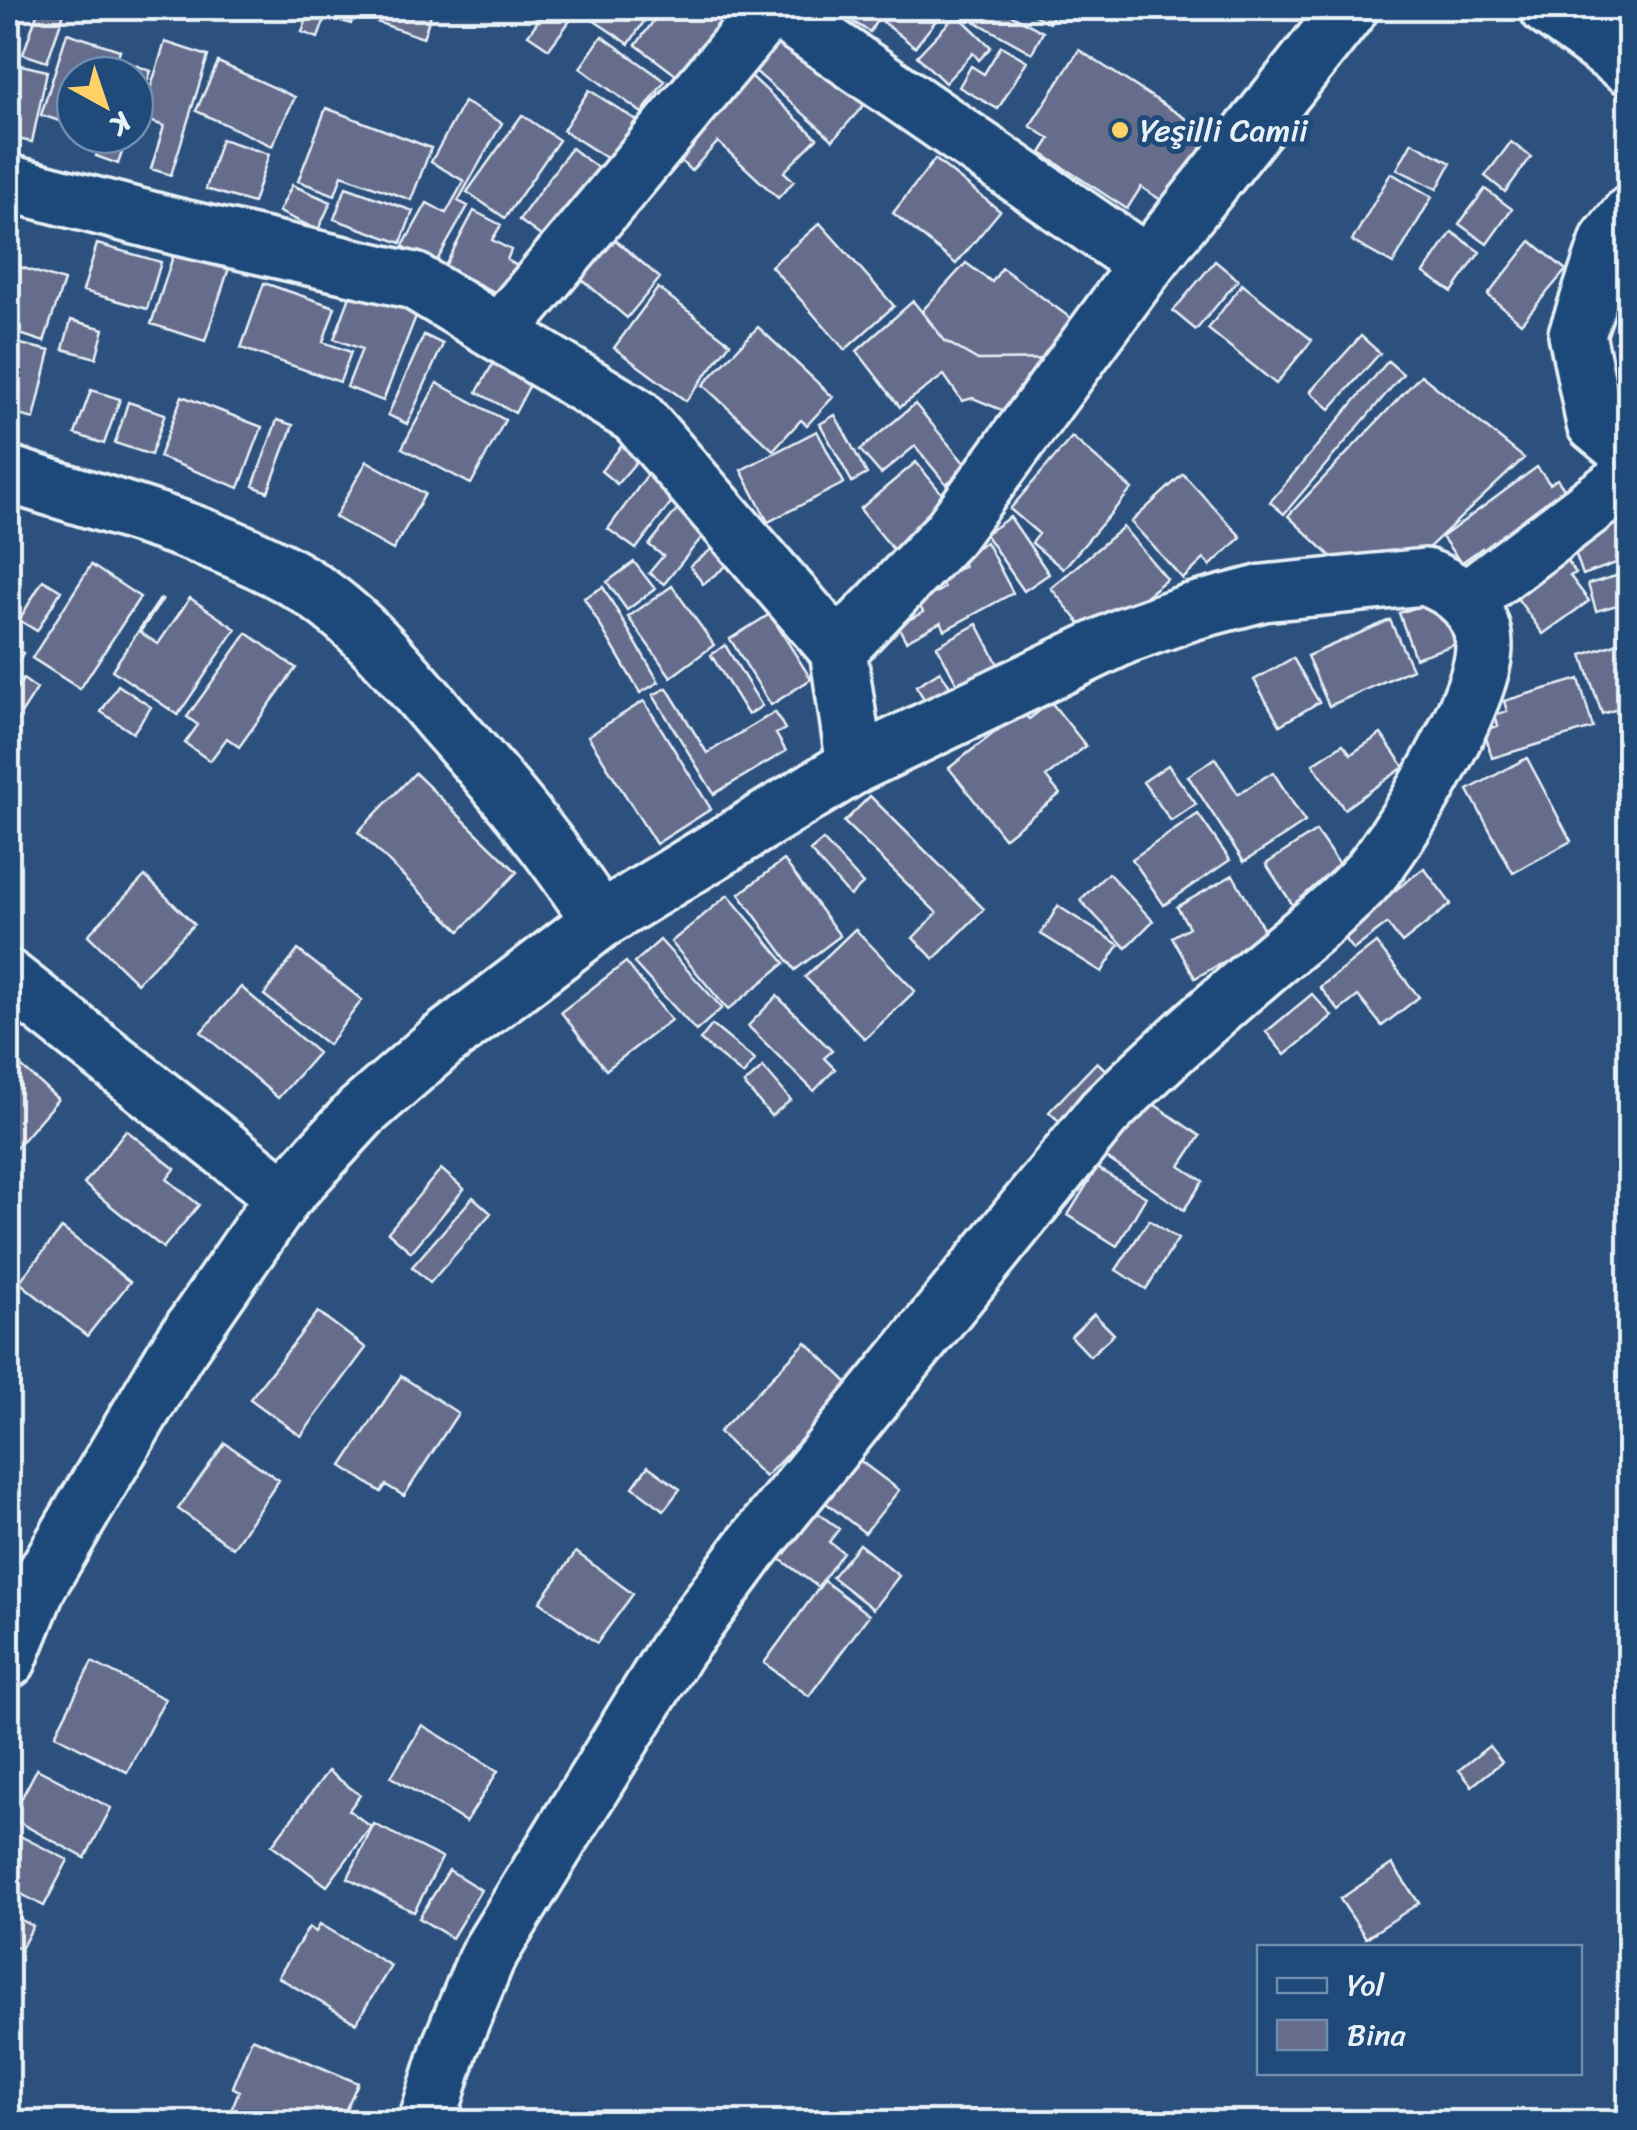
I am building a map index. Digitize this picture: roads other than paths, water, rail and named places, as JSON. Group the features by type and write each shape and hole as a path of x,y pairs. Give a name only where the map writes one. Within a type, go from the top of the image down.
{"street":[{"path":"500,333 773,8 1147,264"},
{"path":"838,650 948,534 1147,264 1350,8"},
{"path":"1548,8 1630,67"},
{"path":"8,183 178,227 414,280 636,416 838,650 855,765"},
{"path":"1630,214 1609,240 1577,334 1595,424 1630,453"},
{"path":"8,474 234,548 296,580 352,621 401,671 521,810 600,922"},
{"path":"1466,600 1630,476"},
{"path":"8,1660 23,1575 284,1196 360,1113 440,1043 600,922 855,765 1126,636 1263,592 1425,577 1446,584 1466,600 1479,620 1484,644 1482,666 1442,760 1397,836 1365,879 1323,921 1160,1057 1104,1113 748,1551 676,1650 488,1957 450,2047 427,2122"},
{"path":"8,978 284,1196"}],"place":[{"name":"Yeşilli Camii","path":"1120,130"}]}
